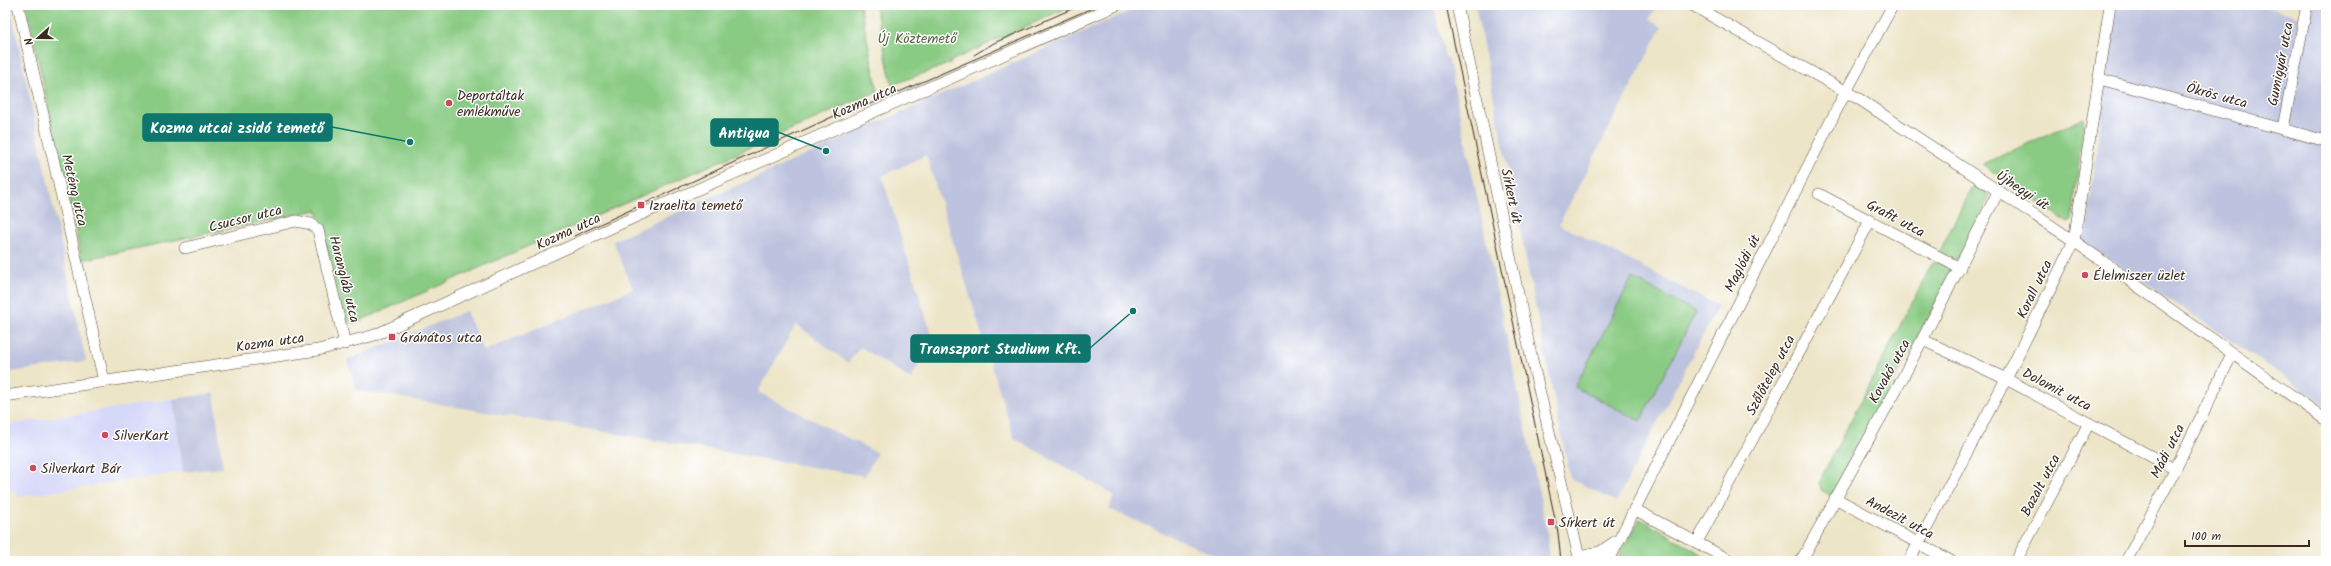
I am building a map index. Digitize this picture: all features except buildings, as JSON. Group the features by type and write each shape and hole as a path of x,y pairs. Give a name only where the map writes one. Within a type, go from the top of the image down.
{"street":[{"name":"Meténg utca","path":"18,5 104,381"},
{"name":"Kozma utca","path":"5,396 318,350 345,344 389,329 637,216 1117,5"},
{"name":"Sírkert út","path":"1457,5 1532,360 1580,559"},
{"name":"Újhegyi út","path":"1692,5 1846,92 2074,241 2326,420"},
{"name":"Maglódi út","path":"1604,561 1613,552 1846,92 1893,5"},
{"name":"Korall utca","path":"1909,561 2006,379 2074,241 2100,80 2110,5"},
{"name":"Gumigyár utca","path":"2283,128 2307,5"},
{"name":"Ökrös utca","path":"2100,80 2283,128 2326,141"},
{"name":"Kovakő utca","path":"1801,561 1834,498 1923,340 1998,192"},
{"name":"Grafit utca","path":"1819,194 1960,268"},
{"name":"Csucsor utca","path":"185,248 296,221 311,224"},
{"name":"Szőlőtelep utca","path":"1697,542 1870,221"},
{"name":"Harangláb utca","path":"311,224 318,230 345,344"},
{"name":"Dolomit utca","path":"1923,340 2006,379 2175,469"},
{"name":"Mádi utca","path":"2126,561 2175,469 2232,354"},
{"name":"Bazalt utca","path":"2016,561 2089,424"},
{"name":"Andezit utca","path":"1834,498 1951,561"},
{"path":"1634,510 1731,561"},
{"name":"Maglódi út","path":"1580,559 1606,549 1620,536"}],"shaded area":[{"path":"5,5 10,5 86,361 5,373"},
{"path":"1143,5 1434,5 1445,57 1448,57 1547,531 1550,561 1228,561 1109,509 1114,495 1014,438 926,155 882,176 933,339 911,379 860,347 848,363 796,324 758,392 877,453 865,476 356,390 347,360 466,311 484,351 633,289 613,241"},
{"path":"1475,5 1659,5 1649,19 1662,27 1559,224 1718,306 1616,502 1570,478"},
{"path":"2116,5 2259,5 2308,19 2311,5 2326,5 2326,405 2081,240 2088,219"},
{"path":"214,393 223,468 183,472 173,399"},
{"path":"173,399 183,472 18,497 17,490 5,492 5,423 7,425"}],"green space":[{"path":"26,5 860,5 878,91 355,323 344,321 317,210 82,260"},
{"name":"Új Köztemető","path":"875,5 1073,5 951,61 951,63 892,85"},
{"path":"2084,118 2072,221 2068,223 1983,164"},
{"path":"1977,187 1988,194 1989,198 1957,260 1939,253 1971,188"},
{"path":"1936,262 1949,268 1951,275 1831,496 1821,490 1820,482 1823,474 1932,264"},
{"path":"1632,278 1696,312 1640,421 1575,387"},
{"path":"1640,519 1714,561 1616,561"}],"tram line":[{"path":"974,55 994,43 1081,5"},
{"path":"574,236 832,117 876,102 1099,5"},
{"path":"1446,5 1558,533 1561,561"}],"place":[{"name":"Deportáltak emlékműve","path":"449,103"},
{"name":"Kozma utcai zsidó temető","path":"410,142"},
{"name":"Antiqua","path":"826,151"},
{"name":"Izraelita temető","path":"641,205"},
{"name":"Élelmiszer üzlet","path":"2085,275"},
{"name":"Transzport Studium Kft.","path":"1133,311"},
{"name":"Gránátos utca","path":"392,337"},
{"name":"SilverKart","path":"105,435"},
{"name":"Silverkart Bár","path":"33,468"},
{"name":"Sírkert út","path":"1551,522"}]}
